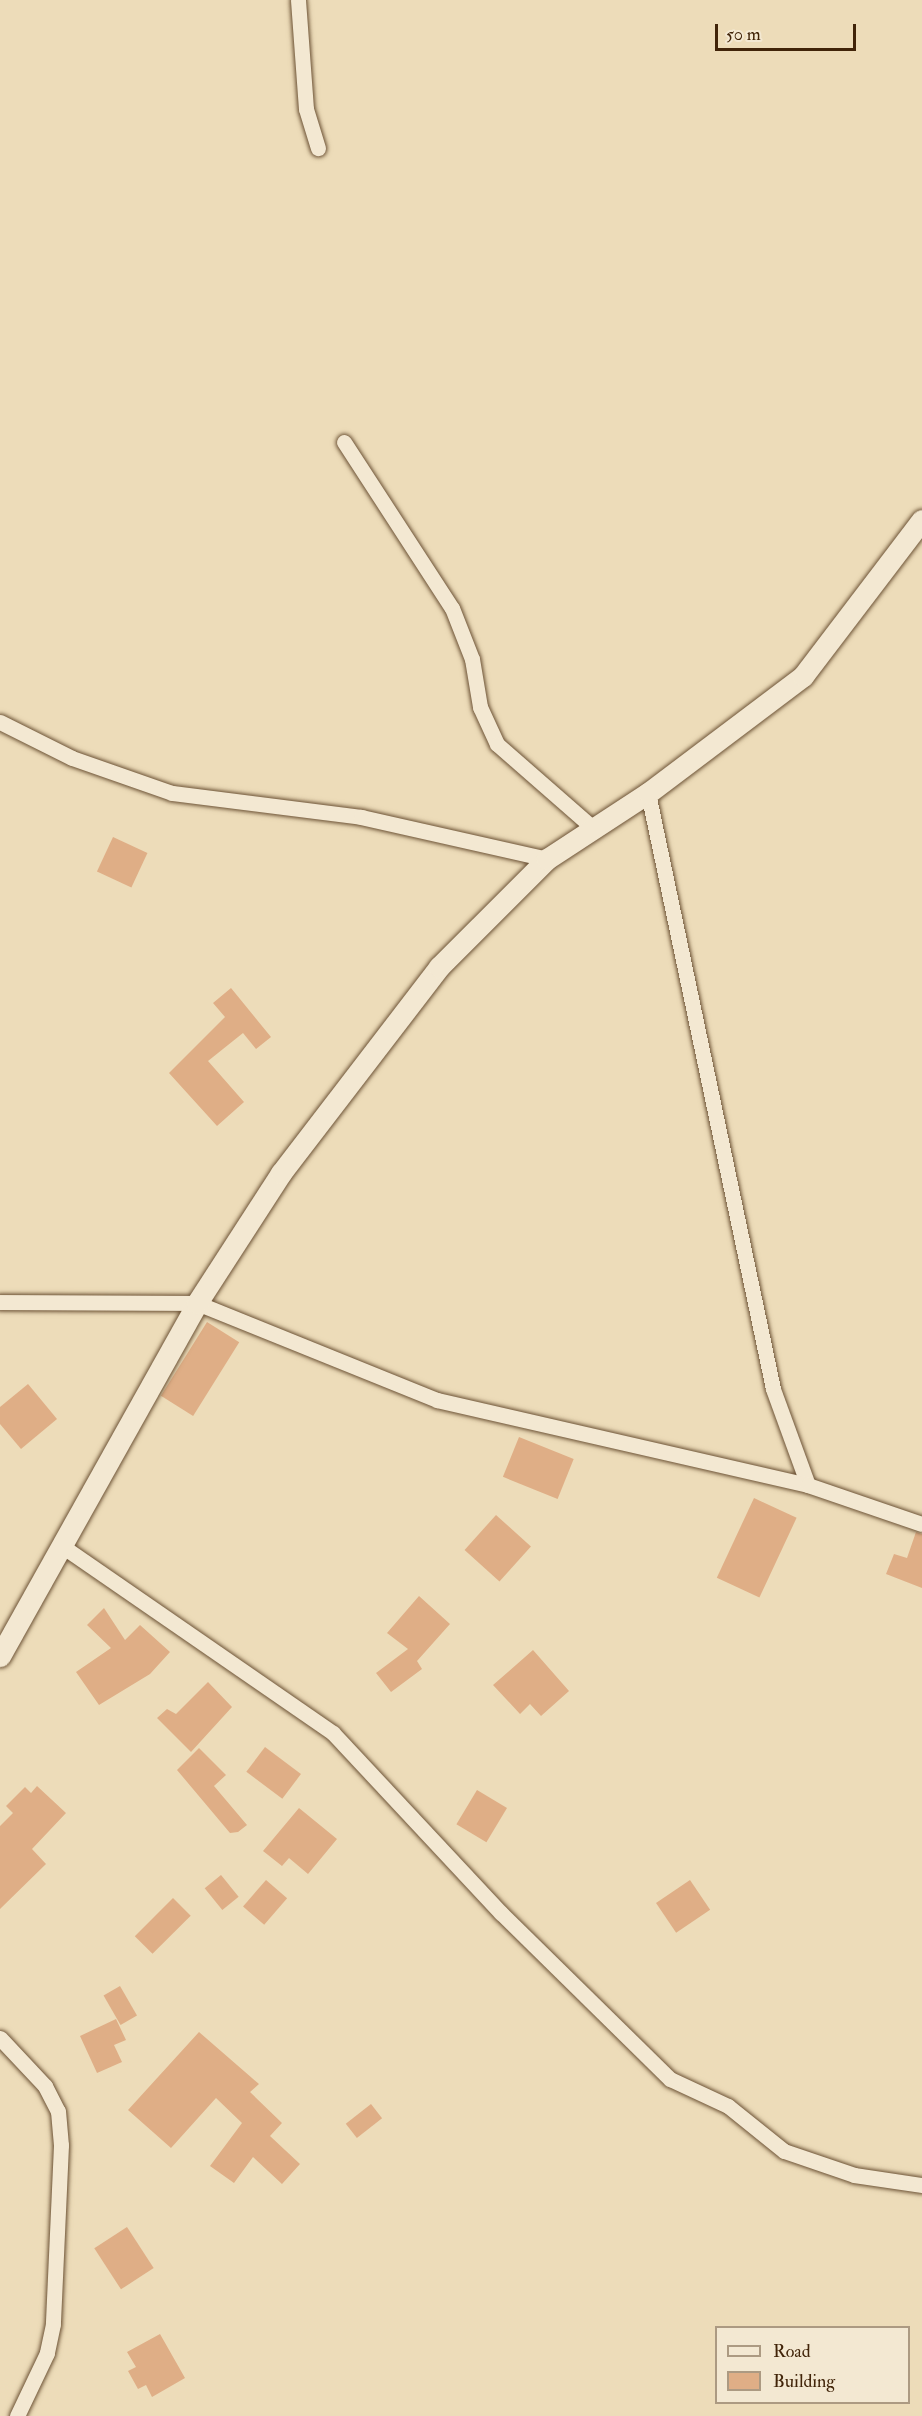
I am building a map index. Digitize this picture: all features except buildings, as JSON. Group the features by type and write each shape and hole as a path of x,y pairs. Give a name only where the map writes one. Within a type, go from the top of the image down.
{"main road":[{"path":"0,1656 196,1303 281,1173 439,967 547,859 648,794 803,676 922,520"}],"street":[{"path":"298,0 306,109 318,148"},
{"path":"344,442 452,608 472,659 480,707 497,744 594,829"},
{"path":"0,722 72,758 172,794 361,817 547,859"},
{"path":"648,794 773,1389 807,1485"},
{"path":"0,1302 196,1303 437,1400 807,1485 922,1524"},
{"path":"62,1546 333,1733 501,1913 670,2079 728,2106 784,2151 854,2175 922,2185"},
{"path":"0,2038 45,2086 58,2111 61,2145 53,2324 47,2353 17,2416"}]}
